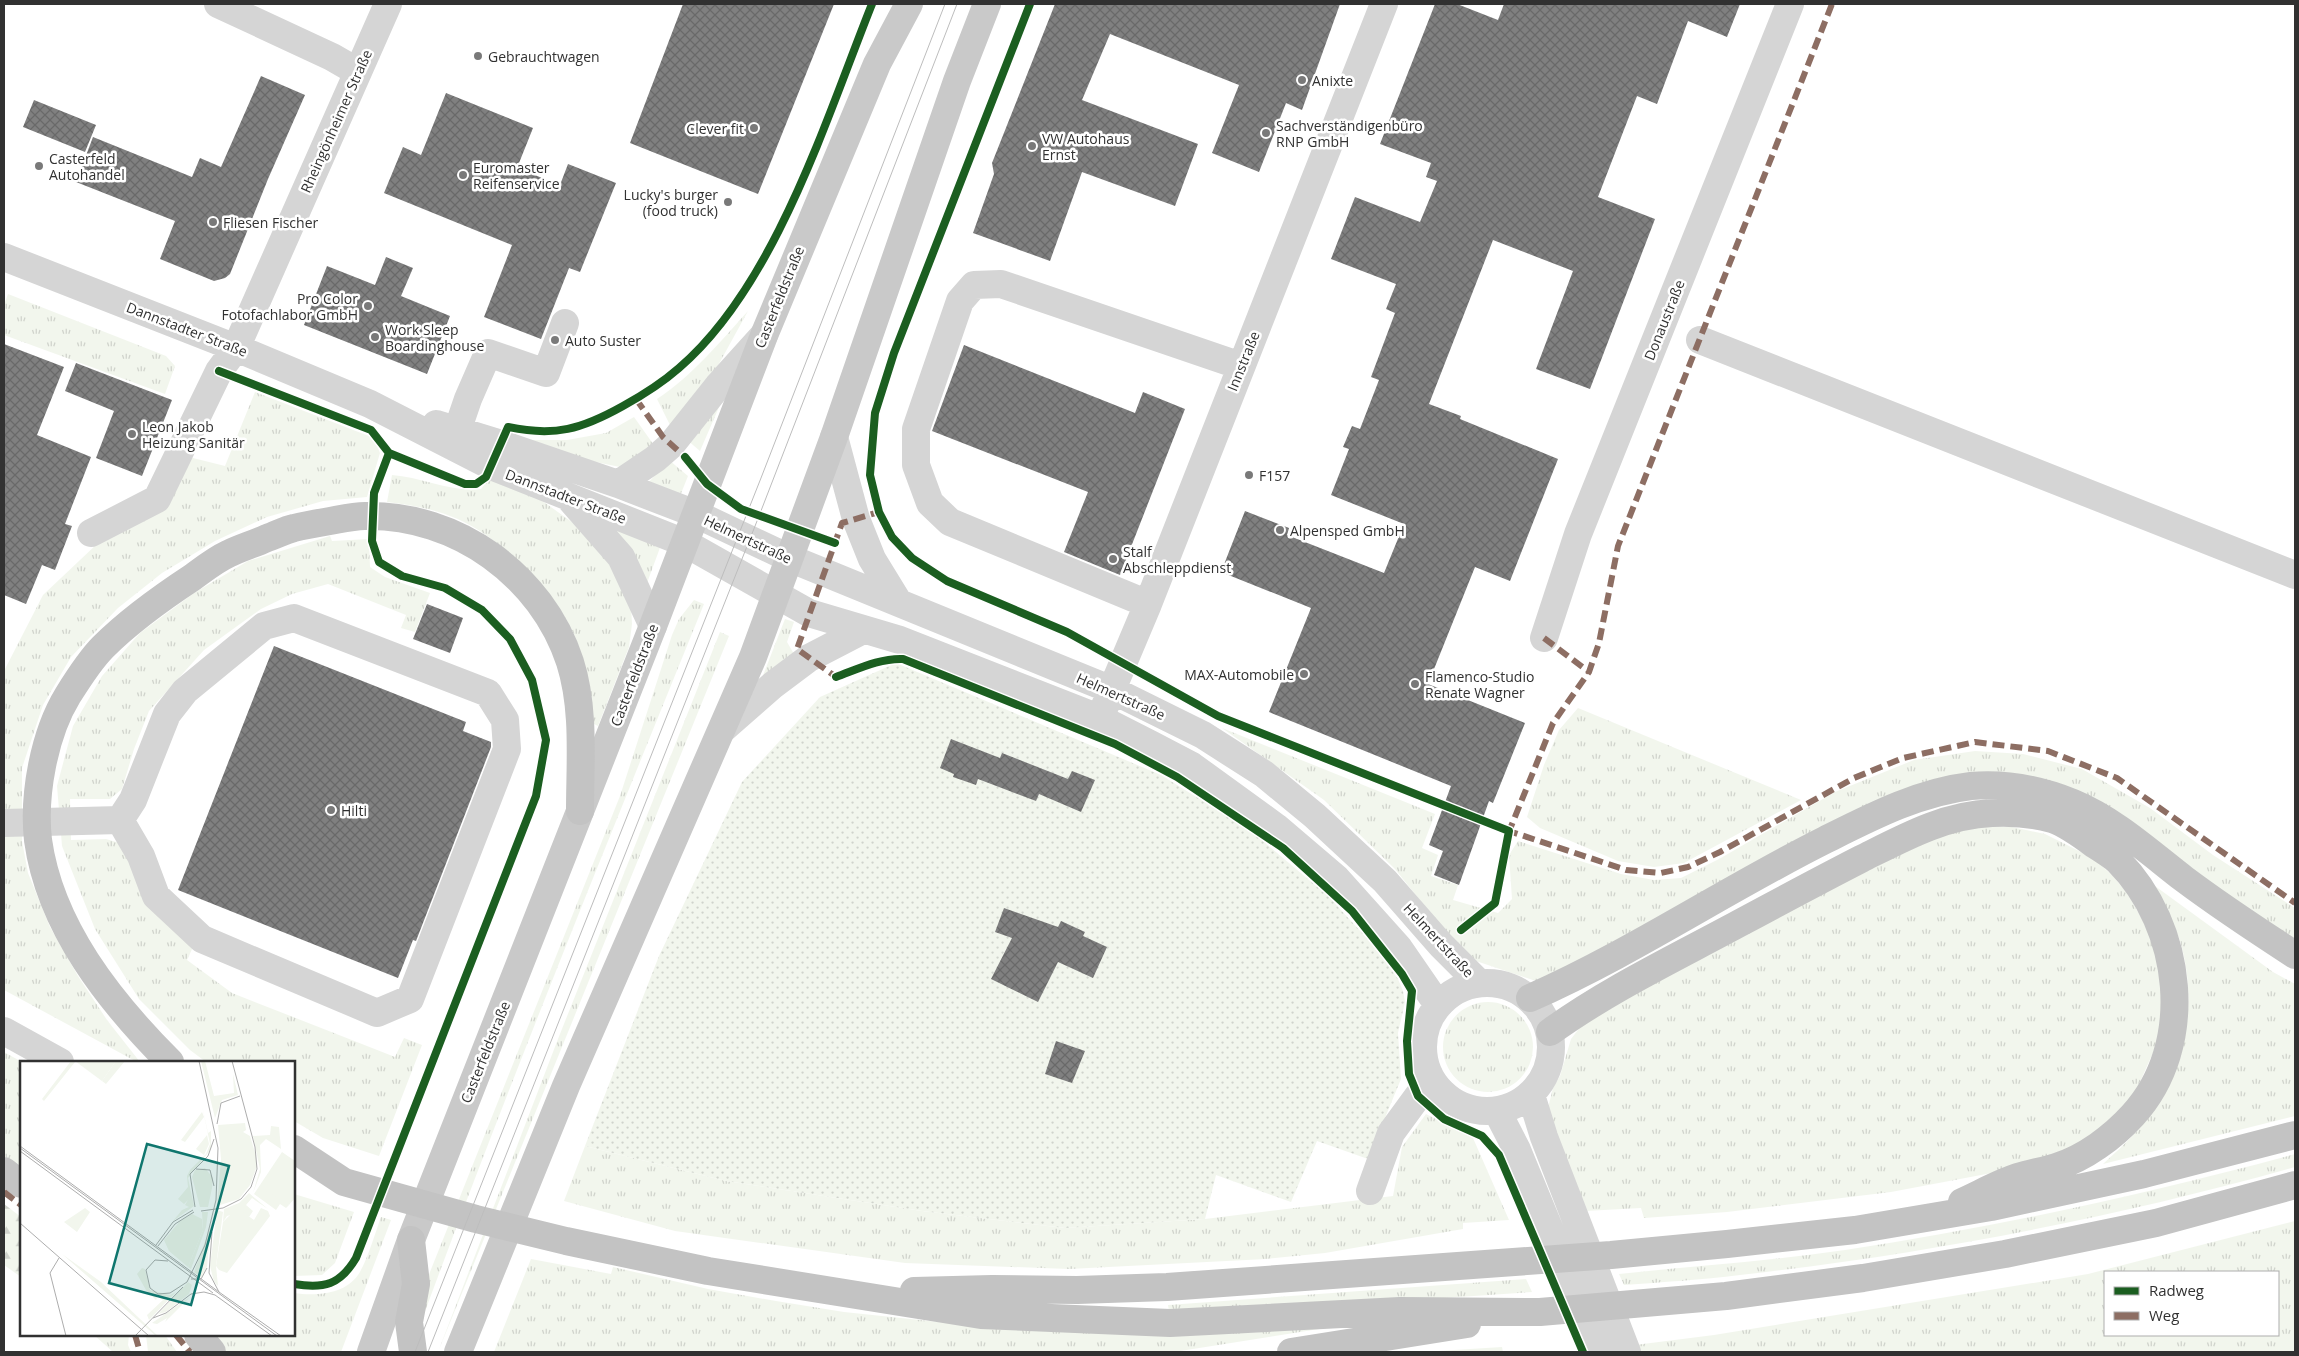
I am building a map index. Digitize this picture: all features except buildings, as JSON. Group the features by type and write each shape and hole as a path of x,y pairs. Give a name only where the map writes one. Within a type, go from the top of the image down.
{"highway":[{"path":"169,1061 143,1035 97,978 67,927 48,884 38,840 36,800 46,748 67,697 102,648 156,601 226,554 293,528 374,516 433,525 480,546 514,573 545,610 570,661 577,692 580,728 580,811"},
{"path":"1530,998 1572,980 1789,858 1875,815 1927,795 1971,786 2020,787 2046,793 2076,804 2135,841 2222,906 2295,955"},
{"path":"1550,1032 1600,998 1807,886 1916,832 1954,818 1992,813 2021,814 2054,820 2082,835 2118,861 2145,896 2160,926 2172,965 2177,1005 2170,1044 2154,1087 2135,1114 2112,1136 2084,1155 2057,1167 2016,1178 1925,1219"},
{"path":"850,1293 1167,1287 1611,1255 1737,1243 1925,1219 2144,1174 2295,1134"},
{"path":"295,1150 350,1184 476,1219 566,1241 708,1271 981,1315 1170,1323 1400,1311 1540,1312 1726,1296 1863,1278 2005,1254 2156,1223 2295,1185"},
{"path":"4,1171 20,1183"},
{"path":"411,1240 416,1284 409,1322 413,1352"},
{"path":"1291,1352 1540,1312"},
{"path":"199,1336 212,1352"}],"main road":[{"name":"Casterfeldstraße","path":"371,1352 411,1240 653,626 764,334 877,64 909,4"},
{"path":"458,1352 566,1086 643,906 724,728 754,657 834,437 957,81 987,4"}],"street":[{"path":"218,4 332,57 358,72"},
{"name":"Rheingönheimer Straße","path":"91,533 157,499 219,371 236,348 388,4"},
{"name":"Innstraße","path":"1099,718 1148,604 1384,4"},
{"name":"Donaustraße","path":"1544,638 1578,534 1790,4"},
{"name":"Dannstadter Straße","path":"4,258 236,348 455,438 618,484 696,514"},
{"path":"1148,604 950,522 930,503 916,465 916,429 960,300 974,285 1001,284 1241,366"},
{"path":"455,438 468,400 488,353 546,374 564,323"},
{"path":"618,484 655,459 671,445 718,386 764,334"},
{"path":"1700,340 2295,575"},
{"path":"834,437 856,519 872,559 899,603"},
{"name":"Dannstadter Straße","path":"455,438 491,466 685,543"},
{"path":"568,497 621,558 653,626"},
{"name":"Helmertstraße","path":"696,514 789,558 1112,690 1203,735 1264,774 1315,816 1385,881 1441,945 1479,983"},
{"name":"Helmertstraße","path":"685,543 809,613 900,640 1099,718 1192,766 1276,827 1337,879 1398,947 1438,1005"},
{"path":"294,618 488,693 505,720 507,749 410,999 378,1012 202,939 156,896 141,856 120,820 133,800 167,714 185,690 264,626 294,618"},
{"path":"724,728 809,658 863,630"},
{"path":"4,823 120,820"},
{"name":"Helmertstraße","path":"1479,983 1497,983 1514,988 1530,998 1542,1014 1550,1032 1552,1055 1545,1077 1531,1095 1515,1106 1497,1111 1473,1110 1450,1100 1433,1083 1426,1068 1422,1051 1428,1019 1438,1005 1456,990 1479,983"},
{"path":"4,1031 58,1061"},
{"path":"1370,1191 1392,1133 1418,1096 1433,1083"},
{"path":"1531,1095 1544,1137 1627,1352"},
{"path":"1497,1111 1517,1150 1600,1352"},
{"path":"295,1165 350,1184"}],"green space":[{"path":"8,294 166,356 175,366 165,394 4,335 4,305"},
{"path":"748,311 715,371 672,429 657,399 694,369"},
{"path":"726,391 700,451 686,439"},
{"path":"255,392 374,438 380,453 367,497 323,501 267,517 215,541 162,573 118,608 71,657 43,705 22,768 22,841 28,873 50,927 78,976 107,1020 139,1061 135,1061 4,990 4,671 43,595 189,457 225,466"},
{"path":"634,417 656,448 620,467 581,459 526,440 567,440 606,433"},
{"path":"669,460 688,476 680,496 648,483"},
{"path":"392,475 470,490 481,489 492,475 537,497 576,525 609,559 631,606 632,624 629,647 598,726 594,724 585,670 576,639 567,621 540,584 524,566 505,550 468,524 435,511 387,502"},
{"path":"609,526 661,545 647,583"},
{"path":"330,536 332,541 369,539 370,567 385,577 430,593 415,632 401,628 406,615 328,584 292,594 261,609 204,650 149,711 134,749 122,789 110,799 70,799 71,840 106,839 123,844 193,947 187,960 232,993 395,1057 404,1038 422,1045 379,1156 323,1138 295,1122 295,1061 205,1061 190,1050 139,999 95,929 62,846 57,786 73,726 102,676 140,633 194,593 248,561"},
{"path":"694,600 704,604 523,1054 420,1325 424,1287 620,796 672,635 679,619"},
{"path":"785,619 794,622 787,642 794,654 760,683"},
{"path":"720,632 729,636 438,1352 558,1039"},
{"path":"896,663 1161,775 1251,831 1328,896 1375,947 1398,979 1405,1002 1398,1033 1401,1079 1368,1159 1317,1141 1291,1202 1216,1175 1205,1219 1065,1228 922,1211 726,1181 585,1146 659,956 742,782 820,697"},
{"path":"1578,708 1801,800 1684,863 1654,867 1618,861 1540,828 1527,817 1544,765 1559,730"},
{"path":"1222,728 1435,814 1422,848 1438,855 1431,876 1458,885 1453,900 1498,913 1512,899 1509,855 1518,841 1621,874 1654,880 1681,878 1719,859 1835,792 1914,760 1975,751 2023,754 2082,769 2150,808 2213,855 2295,908 2295,943 2264,923 1985,777 1687,907 1536,981 1473,960 1442,928 1395,869 1324,800"},
{"path":"1981,826 2012,827 2045,834 2093,858 2112,875 2128,894 2155,943 2165,998 2156,1046 2135,1093 2106,1127 2070,1150 1997,1172 1891,1192 1727,1212 1644,1218 1641,1208 1585,1211 1549,1119 1549,1104 1553,1088 1560,1076 1571,1039 1581,1026 1667,974 1936,835"},
{"path":"2155,886 2273,972 2295,984 2295,1116 2103,1164 2147,1120 2159,1103 2177,1065 2187,1024 2188,982 2185,961 2180,941"},
{"path":"1488,1002 1505,1006 1520,1015 1529,1030 1533,1047 1529,1064 1520,1079 1505,1088 1488,1092 1471,1088 1456,1079 1447,1064 1443,1047 1447,1030 1456,1015 1471,1006"},
{"path":"4,1052 20,1061 20,1168 4,1156"},
{"path":"1426,1114 1473,1138 1509,1220 1463,1223 1463,1229 1325,1253 1266,1259 1069,1269 905,1263 675,1231 564,1201 585,1146 726,1181 922,1211 1065,1228 1205,1219 1393,1196 1402,1147"},
{"path":"2295,1154 2295,1167 2227,1185 2089,1218 1950,1245 1810,1266 1697,1280 1624,1285 1619,1274 1817,1254 1959,1231 2128,1196"},
{"path":"295,1194 354,1212 335,1263 322,1275 295,1276"},
{"path":"4,1204 20,1216 20,1276 4,1265"},
{"path":"381,1217 391,1220 341,1352 226,1352 214,1336 295,1336 295,1293 329,1293 345,1287 358,1275 371,1247"},
{"path":"2295,1221 2295,1352 1638,1352 1635,1345 1714,1335 2088,1274"},
{"path":"531,1259 611,1274 613,1267 708,1289 844,1312 939,1322 1139,1331 1244,1333 1319,1329 1174,1352 494,1352"},
{"path":"1526,1279 1532,1292 1384,1302 1169,1311 1168,1305"},
{"path":"95,1336 129,1336 128,1345 131,1352 113,1352"},
{"path":"146,1336 166,1336 177,1352 148,1352"},
{"path":"1502,1347 1503,1352 1422,1352"}],"tram line":[{"path":"415,1352 761,478 945,4"},
{"path":"428,1352 759,516 957,4"}],"marked path":[{"path":"1508,834 1553,723 1589,672 1599,643 1618,546 1832,4"},
{"path":"636,399 663,437 685,457"},
{"path":"840,676 836,677 797,649 842,523 879,512"},
{"path":"1544,638 1589,672"},
{"path":"1506,830 1626,870 1661,873 1688,867 1720,852 1854,778 1903,758 1975,742 2048,751 2117,778 2295,903"},
{"path":"4,1192 20,1204"},
{"path":"135,1336 140,1352"},
{"path":"177,1336 190,1352"}],"cycle path":[{"path":"295,1284 314,1286 330,1283 344,1274 356,1258 536,796 546,740 532,680 510,639 482,610 445,588 402,576 379,562 372,541 374,493 389,453 465,484 476,484 486,477 508,427 525,430 554,431 581,425 608,414 630,402 679,368 713,334 743,293 770,247 816,148 872,4"},
{"path":"1030,4 894,353 875,413 870,475 879,512 892,537 912,558 947,581 1067,632 1218,716 1509,831 1495,903 1461,930"},
{"path":"219,371 371,430 389,453"},
{"path":"685,457 707,484 741,509 835,543"},
{"path":"836,677 877,662 903,659 1115,744 1177,777 1283,848 1352,911 1402,974 1412,991 1407,1041 1409,1074 1418,1096 1444,1119 1482,1136 1499,1155 1583,1352"}],"place":[{"name":"Gebrauchtwagen","path":"478,56"},
{"name":"Anixte","path":"1302,80"},
{"name":"Clever fit","path":"754,128"},
{"name":"Sachverständigenbüro RNP GmbH","path":"1266,133"},
{"name":"VW Autohaus Ernst","path":"1032,146"},
{"name":"Casterfeld Autohandel","path":"39,166"},
{"name":"Euromaster Reifenservice","path":"463,175"},
{"name":"Lucky's burger (food truck)","path":"728,202"},
{"name":"Fliesen Fischer","path":"213,222"},
{"name":"Pro Color Fotofachlabor GmbH","path":"368,306"},
{"name":"Work Sleep Boardinghouse","path":"375,337"},
{"name":"Auto Suster","path":"555,340"},
{"name":"Leon Jakob Heizung Sanitär","path":"132,434"},
{"name":"F157","path":"1249,475"},
{"name":"Alpensped GmbH","path":"1280,530"},
{"name":"Stalf Abschleppdienst","path":"1113,559"},
{"name":"MAX-Automobile","path":"1304,674"},
{"name":"Flamenco-Studio Renate Wagner","path":"1415,684"},
{"name":"Hilti","path":"331,810"}]}
